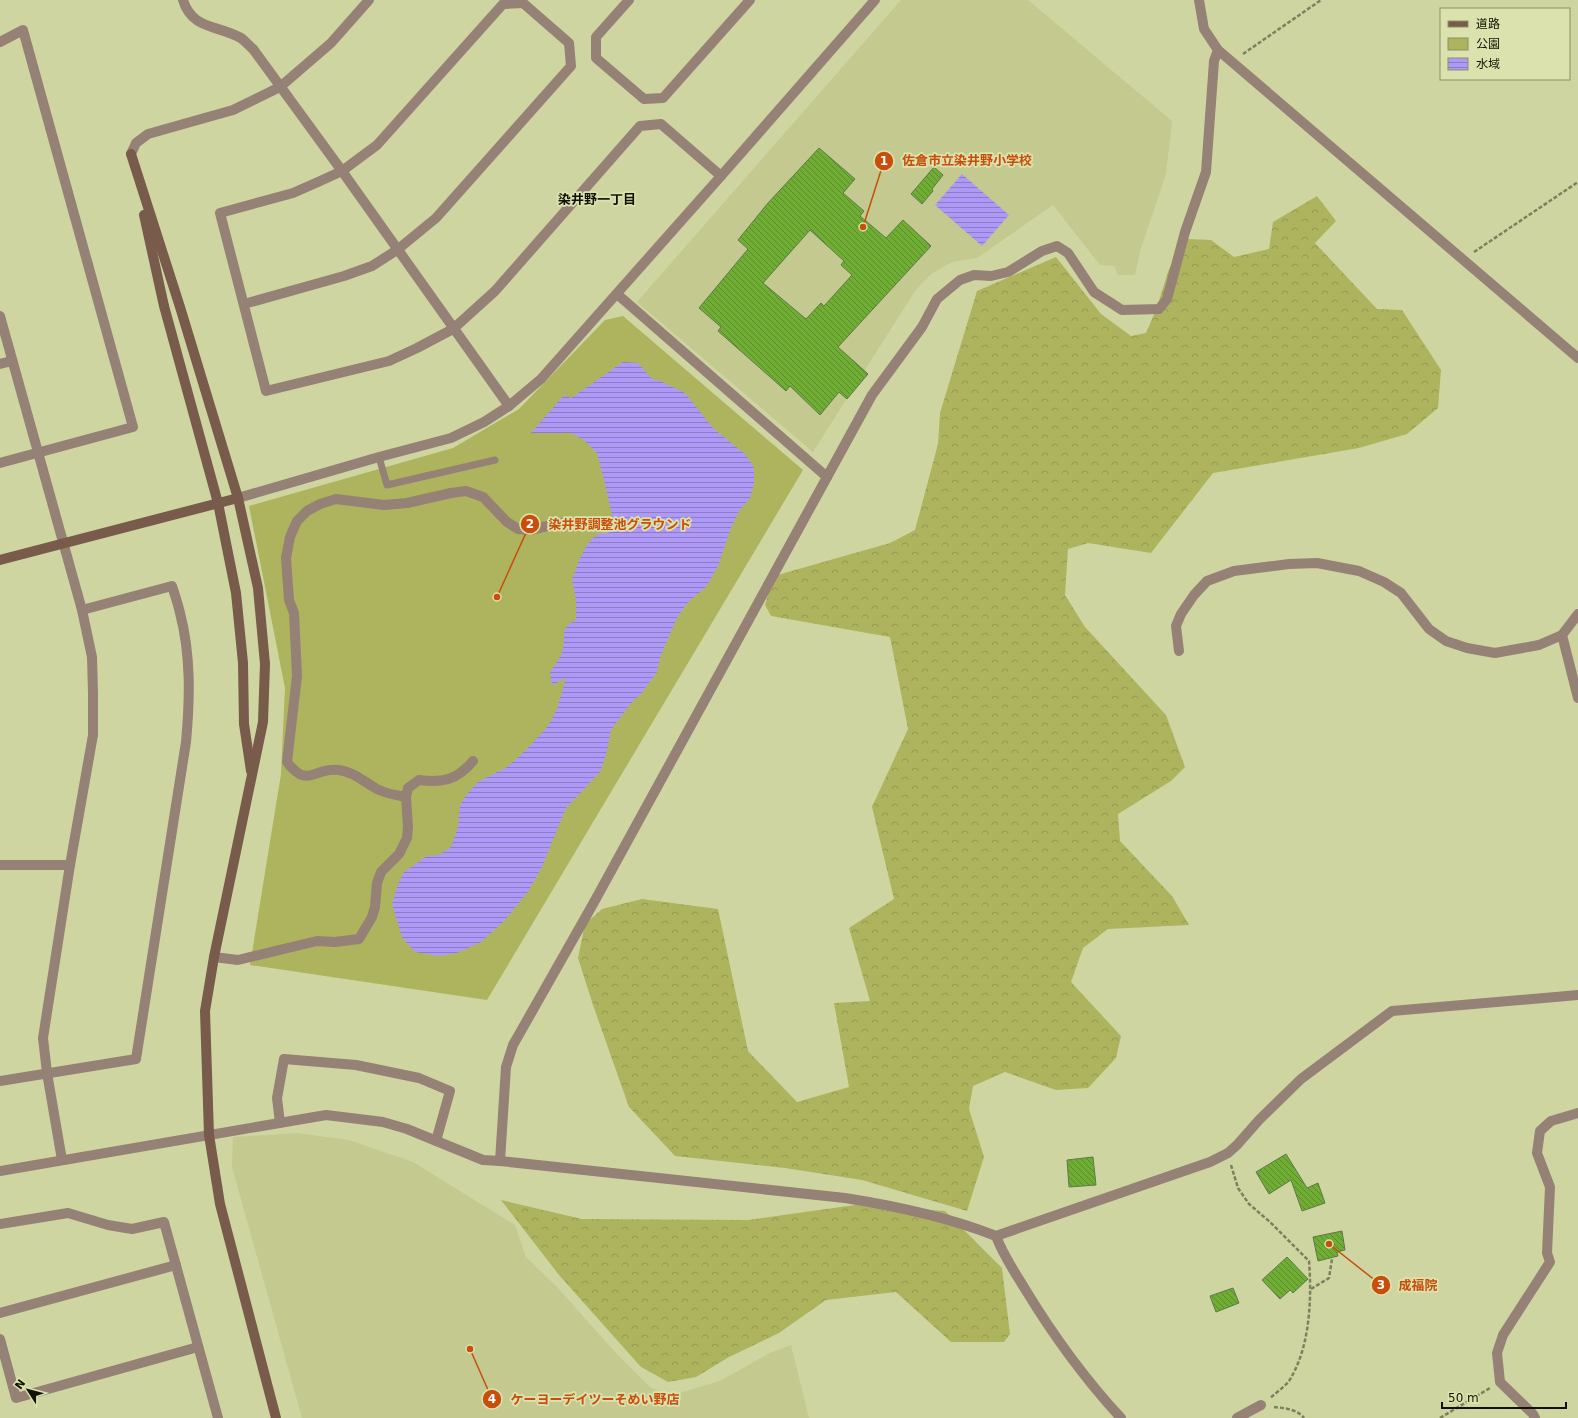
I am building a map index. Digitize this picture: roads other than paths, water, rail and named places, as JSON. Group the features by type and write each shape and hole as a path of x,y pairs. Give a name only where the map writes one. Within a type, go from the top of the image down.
{"street":[{"path":"183,0 186,10 200,23 240,38 253,49 342,171 508,406"},
{"path":"252,777 244,724 243,662 236,592 218,503 164,306 131,154 136,143 148,134 233,110 280,87 331,43 369,0"},
{"path":"629,0 596,37 596,58 644,99 663,98 750,0"},
{"path":"0,560 238,498 379,457 451,438 484,422 508,406 541,379 875,0"},
{"path":"1199,0 1204,29 1218,50 1578,358"},
{"path":"244,304 344,276 372,266 397,250 436,218 571,66 569,43 523,2 503,4 377,145 342,171 293,192 220,213 266,391 389,361 453,329 494,291 640,126 661,124 721,176"},
{"path":"0,42 23,30 133,426 0,463"},
{"path":"500,1160 506,1066 513,1045 597,897 872,395 891,372 922,327 938,299 960,280 974,274 991,276 1008,272 1042,251 1057,246 1068,253 1094,292 1122,310 1159,309 1167,299 1185,232 1206,172 1214,61 1218,50"},
{"path":"131,154 180,307 238,498 258,588 265,664 263,722 214,957 205,1011 209,1135 220,1204 276,1418"},
{"path":"617,294 827,477"},
{"path":"0,316 82,610 92,657 93,735 70,866 43,1038 47,1073 62,1160"},
{"path":"0,364 12,361"},
{"path":"406,797 391,795 378,790 353,774 338,769 328,769 307,776 294,771 287,762 297,676 294,613 289,600 286,558 290,537 297,521 307,511 320,504 336,499 384,505 408,503 466,491 483,497 506,522 518,529 530,530 562,523"},
{"path":"1179,651 1176,626 1181,614 1194,595 1207,581 1234,571 1289,564 1317,563 1359,571 1384,582 1401,593 1429,629 1446,641 1467,648 1495,653 1539,644 1562,635 1578,614"},
{"path":"0,1081 136,1058 186,742 189,678 185,642 180,613 172,586 82,610"},
{"path":"1562,635 1578,698"},
{"path":"214,957 238,960 317,941 335,942 359,939 372,917 375,907 376,883 381,872 399,854 407,838 408,827 406,797 408,788 419,780 430,782 450,779 464,772 473,760"},
{"path":"0,865 70,866"},
{"path":"0,1171 326,1115 383,1122 407,1129 483,1160 500,1160 845,1198 896,1206 975,1228 996,1236 1210,1162 1228,1153 1301,1079 1392,1011 1578,995"},
{"path":"280,1123 277,1098 284,1059 356,1065 419,1078 450,1091 436,1141"},
{"path":"1535,1418 1533,1414 1500,1382 1498,1354 1503,1335 1550,1262 1546,1253 1550,1187 1537,1154 1540,1131 1551,1121 1578,1112"},
{"path":"0,1224 68,1213 108,1225 132,1229 164,1222 218,1418"},
{"path":"996,1236 1002,1251 1053,1334 1098,1393 1121,1418"},
{"path":"0,1313 176,1266"},
{"path":"0,1339 16,1398 198,1347"},
{"path":"1237,1418 1261,1405"}],"lane":[{"path":"379,457 386,485 495,460"}],"water":[{"path":"962,174 1009,215 982,246 935,205"},
{"path":"623,362 638,363 652,379 660,381 685,393 713,428 746,455 754,468 754,483 750,498 739,511 731,528 718,566 706,587 688,602 677,618 660,657 657,672 641,694 630,704 611,730 606,755 600,772 566,808 541,869 527,893 505,920 481,942 457,953 439,956 415,952 402,937 392,904 398,884 404,872 427,856 439,855 451,847 458,827 460,805 467,794 478,782 507,767 526,750 548,726 557,709 566,678 552,685 550,672 558,661 562,652 565,629 576,620 576,599 572,580 579,560 587,545 600,533 608,533 612,515 597,453 584,440 571,433 531,433 564,395 571,398"}],"place":[{"name":"佐倉市立染井野小学校","path":"863,227"},
{"name":"染井野調整池グラウンド","path":"497,597"},
{"name":"成福院","path":"1329,1244"},
{"name":"ケーヨーデイツーそめい野店","path":"470,1349"}],"district":[{"name":"染井野一丁目","path":"597,199"}]}
